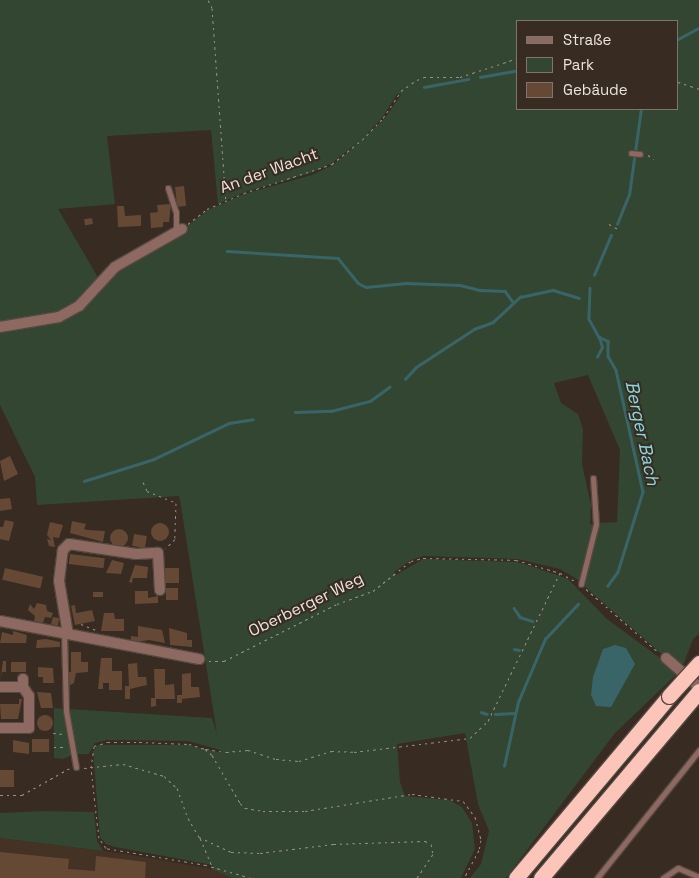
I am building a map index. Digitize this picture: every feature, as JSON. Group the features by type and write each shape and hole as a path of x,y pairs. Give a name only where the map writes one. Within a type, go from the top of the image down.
{"highway":[{"path":"516,878 699,663"},
{"path":"541,878 699,691"}],"street":[{"path":"0,327 59,317 79,306 115,267 179,231"},
{"path":"66,634 59,581 63,550 69,544 136,554 158,553 160,590"},
{"path":"0,621 199,659"},
{"path":"666,658 699,687"},
{"path":"0,687 23,683 30,696 28,728 0,728"}],"lane":[{"path":"631,153 640,154"},
{"path":"168,188 176,212 179,231"},
{"path":"582,584 596,524 593,478"},
{"path":"66,634 69,734 76,768"},
{"path":"597,878 699,750"},
{"path":"663,878 678,868 699,877"}],"path":[{"path":"208,0 212,8 226,202"},
{"name":"An der Wacht","path":"179,231 207,209 244,193 332,164 362,140 383,118 401,91 417,80 435,76 460,77 516,59"},
{"path":"679,82 699,88"},
{"path":"640,154 654,159"},
{"path":"609,224 620,230"},
{"path":"143,482 147,491 176,503 175,539 158,553"},
{"name":"Oberberger Weg","path":"199,659 224,661 337,604 373,591 411,562 423,558 516,560 560,573 582,584 629,630 666,658"},
{"path":"251,878 212,867 106,848 99,838 91,768 94,746 108,742 188,744 226,752 248,750 276,759 300,761 331,751 354,752 470,738 488,721 560,573"},
{"path":"53,733 69,734"},
{"path":"54,747 63,747"},
{"path":"205,749 212,755 245,808 305,811 385,796 412,794 463,802 475,817 481,840 479,850 464,878"},
{"path":"0,794 22,795 66,769 76,768 123,764 169,779 177,788 188,818 200,837 212,867"},
{"path":"200,837 219,848 243,854 332,844 425,840 431,844 433,854 416,878"},
{"path":"334,878 359,878"}],"shaded area":[{"path":"0,838 126,854 211,869 232,878 0,878"}],"green space":[{"path":"0,0 699,0 699,634 693,639 681,671 584,586 598,523 617,522 620,450 588,375 554,383 561,403 578,414 583,429 582,464 591,505 590,524 593,525 580,581 560,569 517,559 424,556 411,560 394,572 396,575 423,559 516,562 531,566 568,579 607,619 679,672 615,733 506,878 470,878 481,864 489,831 478,804 465,733 397,744 400,782 405,796 449,800 462,807 472,823 475,849 461,878 232,878 211,869 213,865 106,844 100,837 93,751 98,745 188,745 222,753 220,750 188,741 107,740 95,743 89,754 75,754 68,709 212,718 217,734 179,496 37,505 35,477 0,405 0,328 59,318 79,307 116,268 177,234 208,210 244,194 312,175 333,165 360,141 332,163 311,173 245,192 218,204 211,130 107,136 115,204 58,209 100,281 78,304 59,315 0,326","holes":["397,94 401,95 385,118 363,137 382,118"]},
{"path":"54,708 64,709 72,755 63,759 54,758"},
{"path":"45,811 94,812 97,841 103,851 0,838 0,813"}],"water":[{"path":"615,645 626,648 635,664 611,707 596,706 591,695 593,677 603,649"}],"building":[{"path":"184,186 186,206 177,207 175,187"},
{"path":"171,204 169,222 163,222 163,227 151,228 150,213 158,212 157,205"},
{"path":"117,206 124,206 125,216 141,215 141,226 118,227"},
{"path":"92,218 93,224 85,225 84,219"},
{"path":"10,456 18,474 4,481 0,461"},
{"path":"10,498 12,509 0,511 0,499"},
{"path":"5,520 14,522 9,541 0,539 0,527 3,527"},
{"path":"72,521 86,524 84,529 105,531 103,542 70,533"},
{"path":"50,522 63,525 59,538 53,537 55,547 49,546 47,539 51,540 47,535"},
{"path":"160,523 166,526 169,532 166,538 160,541 154,538 151,532 154,526"},
{"path":"119,529 125,532 128,538 125,544 119,547 113,544 110,538 113,532"},
{"path":"134,534 147,536 145,548 132,546"},
{"path":"70,554 105,558 104,568 69,564"},
{"path":"112,560 124,563 121,574 106,573"},
{"path":"135,565 148,567 147,578 133,578 132,583 129,582"},
{"path":"5,568 43,577 40,588 2,580"},
{"path":"164,568 179,568 179,583 164,583"},
{"path":"166,588 178,588 178,600 166,600"},
{"path":"135,591 148,591 148,598 158,596 158,603 135,604"},
{"path":"93,592 103,592 103,597 93,597"},
{"path":"37,603 46,605 47,611 53,613 51,618 45,617 43,623 34,621 35,616 28,610 30,604 34,609"},
{"path":"75,605 76,613 92,610 95,621 75,625 71,606"},
{"path":"104,613 114,613 115,619 124,619 124,631 101,631"},
{"path":"53,617 59,618 58,626 51,624"},
{"path":"138,626 162,630 165,643 149,640 131,643 131,636 138,637"},
{"path":"169,628 187,633 187,640 192,640 192,647 170,645"},
{"path":"13,631 27,635 26,643 0,643 2,632 13,635"},
{"path":"46,639 60,642 60,647 36,648 37,640"},
{"path":"71,652 81,652 81,662 88,662 88,672 76,673 74,683 68,686 67,672 71,672"},
{"path":"101,658 112,658 112,671 122,671 122,690 109,690 109,683 103,683 103,689 98,689"},
{"path":"3,661 6,661 6,672 2,672 0,681"},
{"path":"11,662 26,662 26,672 11,672"},
{"path":"137,663 138,677 146,677 147,685 130,689 130,699 125,699 125,686 129,686 128,664"},
{"path":"38,667 53,668 54,683 43,683 43,677 38,677"},
{"path":"154,669 165,669 165,685 174,684 175,699 156,699 156,706 151,707 151,698 155,698"},
{"path":"191,673 191,687 199,687 200,697 182,699 182,703 177,703 177,695 182,695 182,674"},
{"path":"37,692 51,693 53,708 41,708"},
{"path":"19,699 22,699 18,719 1,719 0,704 19,704"},
{"path":"42,715 48,715 53,720 51,729 42,731 37,726 37,720"},
{"path":"32,739 49,739 49,752 32,752"},
{"path":"13,740 29,743 29,754 13,752"},
{"path":"0,770 14,770 14,787 0,787"},
{"path":"0,852 69,859 68,869 95,871 96,856 146,862 145,878 0,878"}],"waterway":[{"name":"Berger Bach","path":"679,38 699,28"},
{"path":"480,77 516,70"},
{"path":"424,87 468,79"},
{"name":"Berger Bach","path":"617,224 629,195 641,110"},
{"name":"Berger Bach","path":"594,275 611,235"},
{"path":"227,251 338,258 358,283 366,287 406,283 460,285 480,290 505,291 513,302"},
{"name":"Berger Bach","path":"590,288 589,319 599,337 608,341 608,356 616,370 643,492 618,572 608,586"},
{"path":"405,379 416,367 474,329 493,322 520,297 553,290 579,298"},
{"path":"597,357 602,347 599,337"},
{"path":"295,412 331,411 370,401 389,387"},
{"path":"84,481 154,459 229,423 253,419"},
{"name":"Berger Bach","path":"504,766 518,702 545,639 578,604"},
{"path":"514,608 520,617 532,621"},
{"path":"514,649 519,650"},
{"path":"481,712 487,714"},
{"path":"495,714 515,713"}]}
